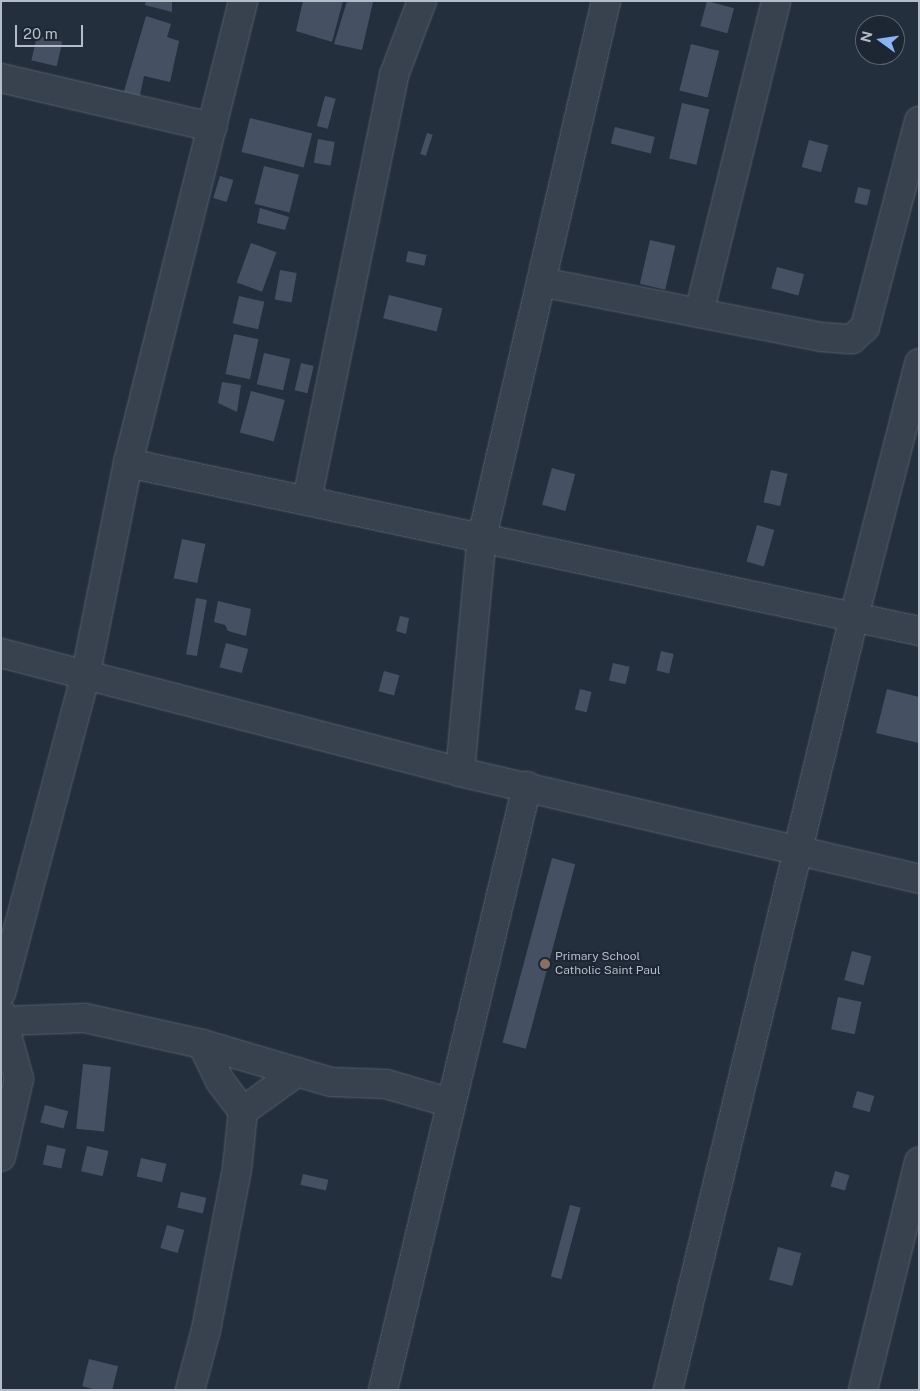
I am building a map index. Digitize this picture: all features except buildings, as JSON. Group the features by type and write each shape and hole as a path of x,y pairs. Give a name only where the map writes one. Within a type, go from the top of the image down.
{"street":[{"path":"1,993 86,673 128,463 243,1"},
{"path":"307,500 392,83 422,1"},
{"path":"460,772 482,537 606,1"},
{"path":"698,313 776,1"},
{"path":"1,78 212,127"},
{"path":"541,282 821,337 852,339 858,336 865,327 919,121"},
{"path":"668,1390 800,850 854,617 919,363"},
{"path":"128,463 919,631"},
{"path":"1,653 86,673 460,772 528,786 919,879"},
{"path":"383,1390 528,786"},
{"path":"1,1157 19,1079 2,1017 85,1018 202,1044 331,1082 405,1087 451,1104"},
{"path":"190,1390 217,1273 237,1169 243,1111 220,1081 202,1044"},
{"path":"243,1111 297,1072"},
{"path":"862,1390 919,1162"}],"place":[{"name":"Primary School Catholic Saint Paul","path":"545,964"}]}
